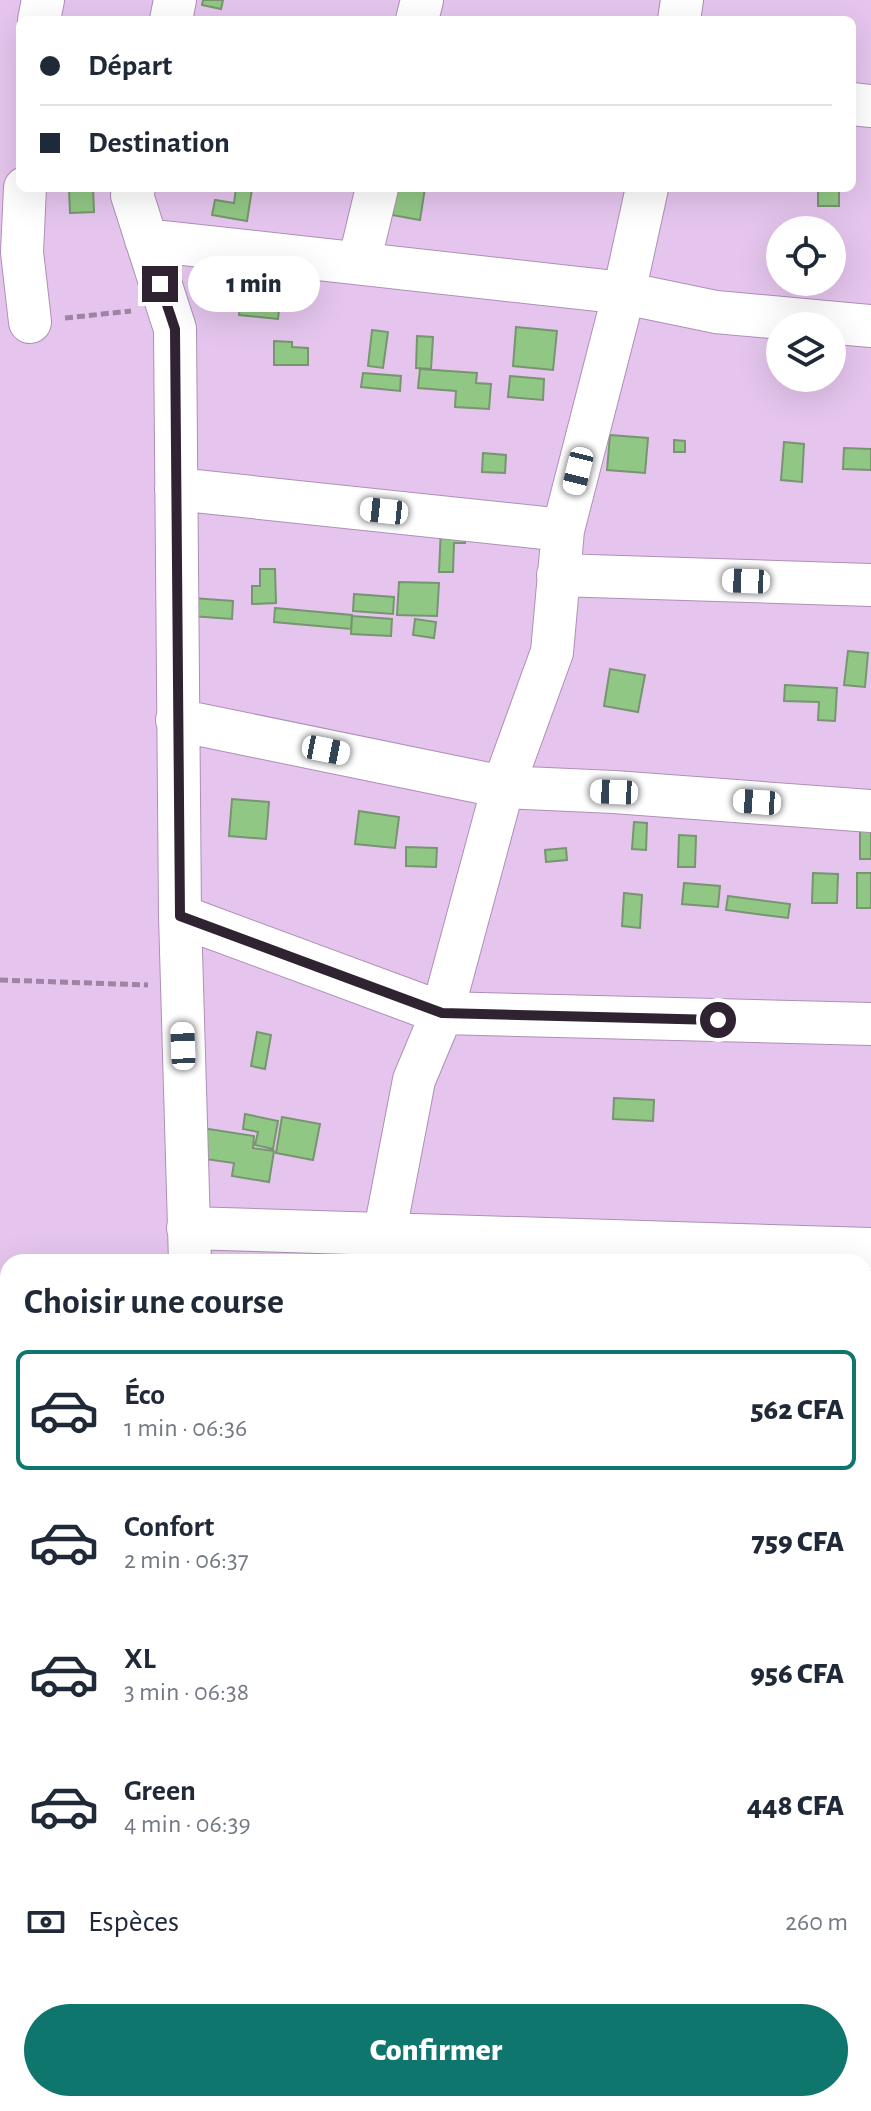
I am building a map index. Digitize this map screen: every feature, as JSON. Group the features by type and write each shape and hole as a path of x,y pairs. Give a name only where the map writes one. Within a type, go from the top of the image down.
{"street":[{"path":"25,192 22,252 30,322"},
{"path":"133,192 175,329 181,986 189,1245 530,1250 871,1249"},
{"path":"359,263 376,192"},
{"path":"383,1248 414,1080 442,1013 503,787 552,652 563,530 624,293 646,192"},
{"path":"146,240 624,293 716,312 871,326"},
{"path":"176,489 563,530"},
{"path":"558,575 871,585"},
{"path":"177,720 503,787 871,811"},
{"path":"180,916 442,1013 871,1024"}],"path":[{"path":"30,322 167,307"},
{"path":"0,980 181,986"}],"building":[{"path":"203,0 223,0 221,9 202,5"},
{"path":"69,192 93,192 94,212 70,213"},
{"path":"235,192 252,192 247,221 212,215 215,200 234,203"},
{"path":"396,192 424,192 420,220 392,215"},
{"path":"818,192 839,192 839,206 818,206"},
{"path":"241,299 280,302 278,319 239,315"},
{"path":"516,327 557,331 553,370 513,366"},
{"path":"372,330 388,332 383,368 368,366"},
{"path":"417,336 433,337 431,369 416,368"},
{"path":"274,341 292,342 292,347 308,348 308,365 274,365"},
{"path":"420,369 477,373 476,383 491,384 489,409 455,407 456,391 418,388"},
{"path":"363,373 401,376 400,391 361,387"},
{"path":"510,376 544,379 543,400 508,397"},
{"path":"610,435 648,438 645,473 607,470"},
{"path":"674,440 685,441 685,452 674,452"},
{"path":"784,442 804,444 802,482 781,480"},
{"path":"844,448 871,449 871,470 843,469"},
{"path":"483,453 506,455 505,473 482,472"},
{"path":"441,528 466,529 465,543 454,543 453,572 439,572"},
{"path":"260,569 275,569 276,603 252,604 252,586 260,586"},
{"path":"399,582 439,583 437,616 397,615"},
{"path":"354,594 394,597 393,614 353,611"},
{"path":"192,598 233,601 232,619 191,616"},
{"path":"275,608 352,615 351,629 274,622"},
{"path":"352,616 392,619 391,636 351,634"},
{"path":"415,619 436,622 434,638 413,635"},
{"path":"848,651 868,653 865,687 844,685"},
{"path":"610,669 645,675 638,712 604,706"},
{"path":"785,685 837,688 835,721 818,720 819,702 784,701"},
{"path":"232,799 269,802 266,839 229,836"},
{"path":"359,811 399,817 395,848 355,844"},
{"path":"634,822 647,823 646,850 632,849"},
{"path":"860,827 871,827 871,859 860,859"},
{"path":"679,835 696,836 695,867 678,867"},
{"path":"406,847 437,848 436,867 406,866"},
{"path":"566,848 567,860 546,862 545,850"},
{"path":"813,873 838,874 837,903 812,903"},
{"path":"857,873 871,873 871,908 857,908"},
{"path":"684,883 720,886 718,907 682,904"},
{"path":"624,893 642,895 640,928 622,926"},
{"path":"728,896 790,904 788,918 726,910"},
{"path":"257,1032 271,1035 265,1069 251,1066"},
{"path":"614,1098 654,1100 653,1121 613,1119"},
{"path":"245,1114 278,1121 273,1149 255,1145 258,1132 243,1129"},
{"path":"282,1117 320,1124 313,1160 276,1153"},
{"path":"202,1128 254,1136 253,1148 274,1151 269,1182 232,1176 234,1163 198,1158"},
{"path":"441,1249 458,1250 458,1254 441,1254"}],"route":[{"path":"160,284 175,329 180,916 442,1013 718,1020"}]}
